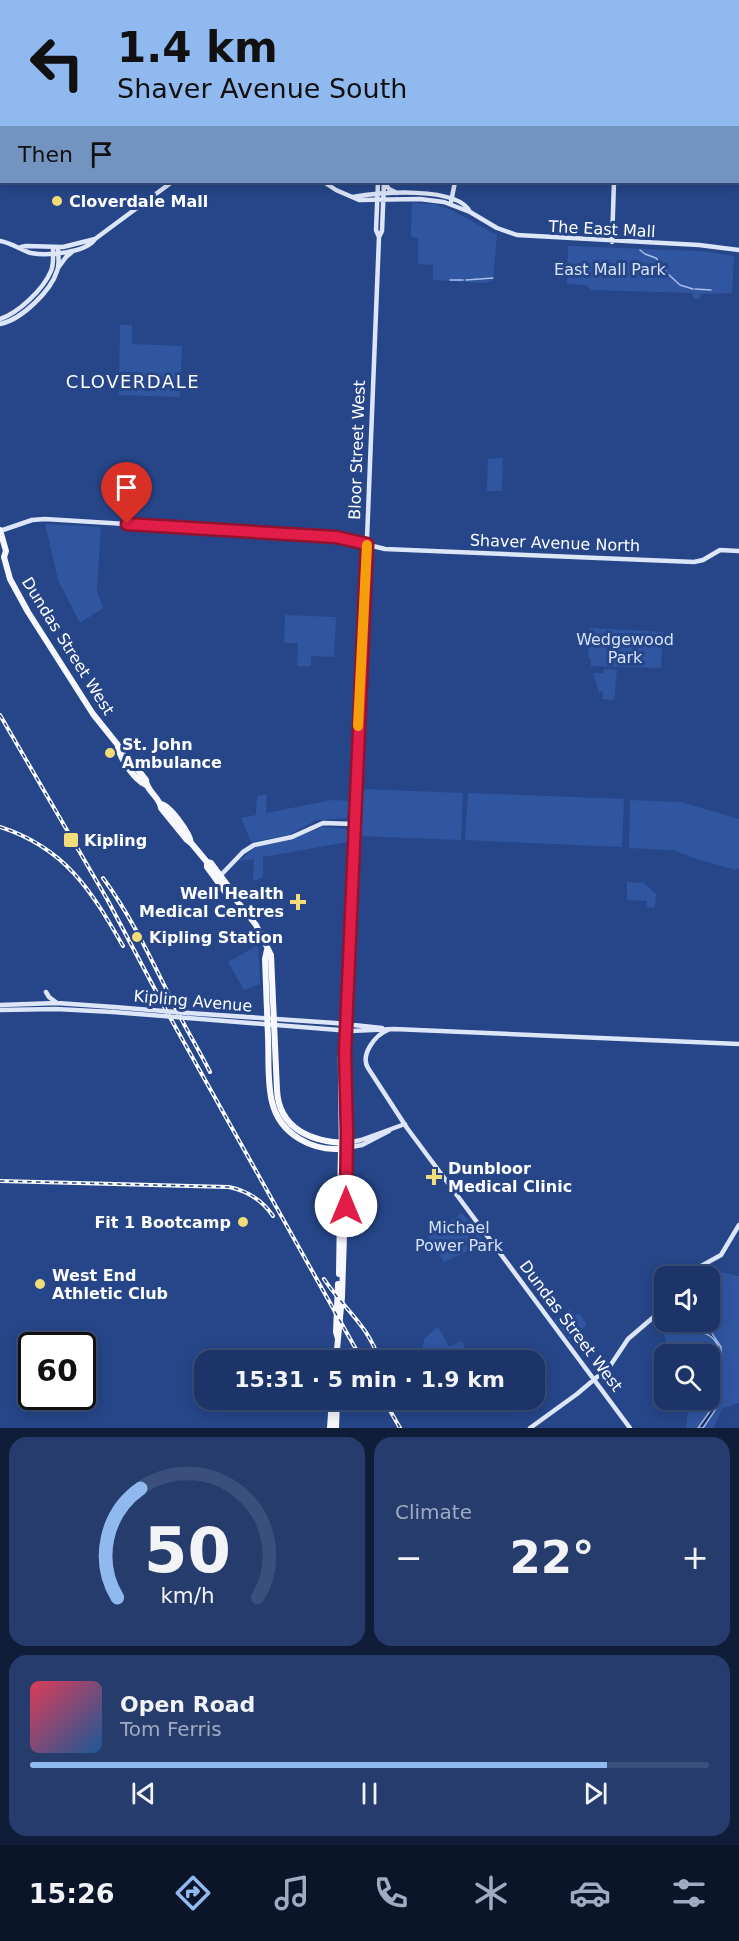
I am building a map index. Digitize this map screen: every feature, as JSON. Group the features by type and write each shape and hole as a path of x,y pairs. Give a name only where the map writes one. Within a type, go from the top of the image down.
{"main road":[{"path":"0,324 14,320 29,308 49,286 58,268 74,251 92,243 171,183"},
{"name":"The East Mall","path":"326,183 359,200 400,194 407,196"},
{"name":"Bloor Street West","path":"337,1350 342,1297 344,1024 379,237 382,231 378,183"},
{"name":"Bloor Street West","path":"381,197 384,183"},
{"path":"385,183 389,189 400,194"},
{"path":"452,202 455,183"},
{"path":"612,242 614,183"},
{"name":"The East Mall","path":"381,197 436,194 468,208 470,212 497,228 517,235 739,249"},
{"path":"37,254 95,239"},
{"path":"0,241 21,247 74,251"},
{"path":"21,247 25,251 47,258 52,268"},
{"path":"0,319 20,309 45,280 52,268 56,250"},
{"path":"56,250 58,268"},
{"name":"Shaver Avenue North","path":"0,531 32,520 45,519 336,537 392,549 694,562 701,561 717,551 739,551"},
{"name":"Dundas Street West","path":"0,531 6,551 2,555 10,579 29,615 81,695 118,747 124,750 146,780 146,784 161,804 161,808 207,862 207,867 218,877 226,893 233,896 260,932 271,955 271,1096 278,1117 289,1131 305,1143 320,1148 370,1142 405,1124"},
{"path":"218,877 243,852 254,845 289,838 323,823 354,824"},
{"path":"39,1004 46,992 50,999 57,1003"},
{"name":"Kipling Avenue","path":"0,1005 57,1003 344,1030 394,1029 739,1044"},
{"name":"Kipling Avenue","path":"0,1010 113,1010"},
{"name":"Kipling Avenue","path":"271,1022 377,1026 384,1029"},
{"name":"Dundas Street West","path":"394,1029 379,1034 366,1055 365,1062 370,1071 405,1124 630,1428"},
{"path":"700,1266 721,1254 739,1225"},
{"path":"530,1428 610,1366 629,1338 654,1317"},
{"path":"330,1428 331,1410"},
{"path":"336,1428 337,1410"}],"green space":[{"path":"412,203 434,204 451,210 497,235 493,280 484,283 433,280 433,265 418,264 418,238 411,237"},
{"name":"East Mall Park","path":"568,246 701,251 734,256 732,293 701,294 700,299 693,298 692,293 592,290 585,285 567,284"},
{"path":"120,325 132,325 132,344 182,346 180,397 119,395"},
{"path":"503,458 502,491 487,491 488,459"},
{"path":"45,524 101,527 97,591 103,608 80,623 58,580"},
{"path":"285,615 336,617 334,657 311,656 311,666 297,666 298,643 284,643"},
{"name":"Wedgewood Park","path":"590,628 663,632 661,668 591,666 591,660 588,657"},
{"path":"604,669 617,670 614,700 602,699 603,691 599,692 593,673 604,673"},
{"path":"362,789 463,793 461,840 359,836"},
{"path":"468,793 624,799 622,847 465,840"},
{"path":"267,794 266,813 332,800 349,801 347,818 317,820 288,835 251,842 241,818 256,815 257,796"},
{"path":"630,800 681,802 739,819 739,868 736,870 673,850 629,848"},
{"path":"322,827 346,829 348,831 347,842 263,857 263,877 255,881 253,879 254,859 239,861 256,847 289,840"},
{"path":"627,882 644,883 656,894 655,908 647,907 647,901 627,900"},
{"path":"258,945 260,984 244,990 228,962"},
{"name":"Michael Power Park","path":"462,1213 485,1243 444,1262 428,1237"},
{"path":"720,1272 739,1276 739,1403 723,1408 713,1428 686,1428 688,1410 720,1410 720,1344 666,1344 664,1332 720,1332"},
{"path":"570,1309 575,1316 579,1313 587,1325 569,1339 555,1320"},
{"path":"438,1327 449,1347 461,1341 466,1350 423,1350 424,1339"}],"shaded area":[{"path":"702,1332 711,1332 719,1344 717,1344"},
{"path":"720,1346 721,1347 720,1396"},
{"path":"711,1410 715,1410 703,1428 698,1428"}],"waterway":[{"path":"640,250 656,258 666,271"},
{"path":"667,273 680,285 693,289"},
{"path":"466,280 493,278"},
{"path":"450,280 463,280"},
{"path":"695,289 711,290"}],"railway":[{"path":"0,715 107,899 167,1012 356,1350"},
{"path":"0,827 42,847 74,873 87,889 123,946"},
{"path":"103,878 133,924 210,1072"},
{"path":"0,1181 229,1187 254,1197 273,1216"},
{"path":"324,1279 362,1327 376,1350"},
{"path":"390,1410 400,1428"}],"slow traffic":[{"path":"358,726 367,545"}],"place":[{"name":"Cloverdale Mall","path":"57,201"},
{"name":"St. John Ambulance","path":"110,753"},
{"name":"Kipling","path":"71,840"},
{"name":"Well Health Medical Centres","path":"298,902"},
{"name":"Kipling Station","path":"137,937"},
{"name":"Dunbloor Medical Clinic","path":"434,1177"},
{"name":"Fit 1 Bootcamp","path":"243,1222"},
{"name":"West End Athletic Club","path":"40,1284"}],"district":[{"name":"CLOVERDALE","path":"133,381"}],"route":[{"path":"127,524 336,537 367,544 347,987 344,1084 347,1132 346,1206"}]}
